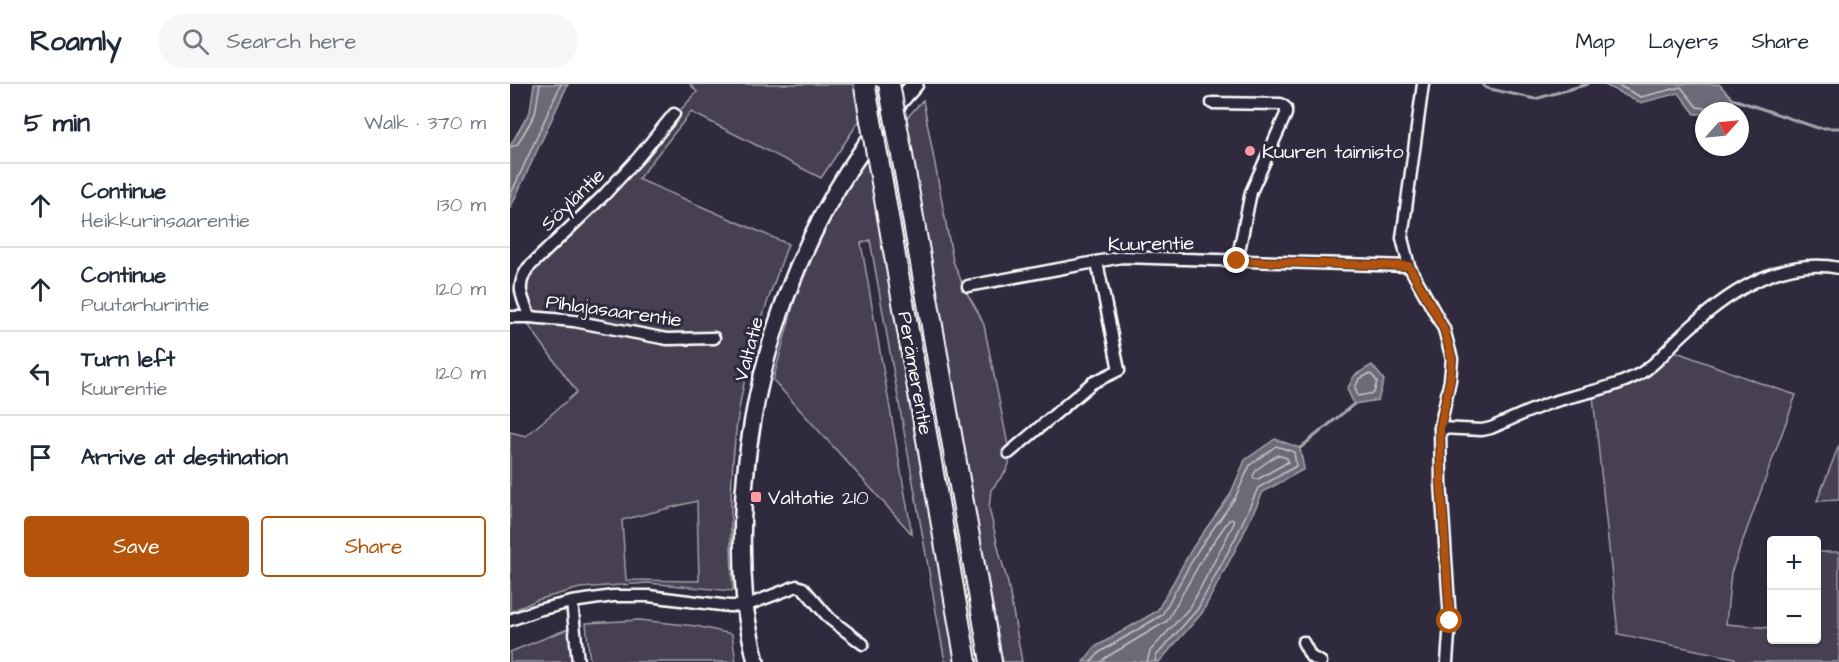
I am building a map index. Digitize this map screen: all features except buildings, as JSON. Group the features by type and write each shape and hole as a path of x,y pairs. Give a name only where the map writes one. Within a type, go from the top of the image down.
{"highway":[{"name":"Perämerentie","path":"889,84 991,662"},
{"name":"Perämerentie","path":"865,86 966,662"}],"main road":[{"name":"Valtatie","path":"756,662 745,606 742,552 743,508 750,437 758,388 770,340 803,254 828,203 885,118 915,84"}],"street":[{"path":"1423,84 1402,238 1409,266 1444,329 1452,359 1440,428 1450,621 1447,662"},
{"path":"1212,103 1281,104 1286,108 1286,114 1251,192 1237,261"},
{"name":"Söyläntie","path":"530,317 520,291 522,278 528,268 604,195 674,114"},
{"name":"Kuurentie","path":"968,286 1122,257 1409,266"},
{"path":"1009,453 1092,383 1119,370 1097,262"},
{"path":"1440,428 1482,430 1491,428 1551,403 1626,380 1649,368 1706,314 1763,277 1802,267 1839,268"},
{"name":"Pihlajasaarentie","path":"510,317 574,321 667,339 714,338"},
{"path":"510,620 572,602 613,596 649,596 745,606 794,586 800,586 830,618 863,644"},
{"path":"572,602 578,662"},
{"path":"1303,642 1311,657 1321,662"}],"shaded area":[{"path":"690,84 854,84 860,120 821,178 691,112 638,179 788,244 756,339 745,378 737,422 731,494 733,591 648,583 580,588 537,600 510,612 510,432 526,436 577,392 527,323 523,291 526,272 697,92","holes":["697,501 699,581 626,580 622,520"]},
{"path":"923,100 953,261 965,290 984,325 1010,455 1006,471 991,490 989,508 1008,583 1022,662 1003,662 905,120"},
{"path":"869,156 881,238 956,662 945,662 870,240 861,243 912,534 773,380 796,295 837,201"},
{"path":"1674,351 1796,395 1731,573 1726,624 1767,628 1767,644 1821,644 1821,552 1839,552 1839,662 1733,662 1735,658 1618,634 1593,396 1641,380"},
{"path":"1839,445 1839,500 1817,501"},
{"path":"639,620 696,626 732,634 736,662 590,662 586,623"},
{"path":"570,628 574,662 510,662 510,652"}],"water":[{"path":"534,84 568,84 510,209 510,146 530,111"},
{"path":"1603,84 1719,84 1733,99 1732,102 1695,102 1695,114 1679,93 1640,103"},
{"path":"1372,365 1384,380 1378,400 1354,404 1347,389 1355,375"},
{"path":"1275,439 1300,448 1304,469 1263,492 1202,613 1159,662 1083,662 1095,647 1157,611 1193,547 1230,495 1245,460"}],"waterway":[{"path":"1482,84 1486,88 1535,99 1588,84"},
{"path":"1733,99 1818,128 1839,128"},
{"path":"1300,448 1354,404"}],"place":[{"name":"Kuuren taimisto","path":"1250,151"},
{"name":"Valtatie 210","path":"756,497"}],"route":[{"path":"1237,261 1409,266 1444,329 1452,359 1440,428 1450,621"}]}
